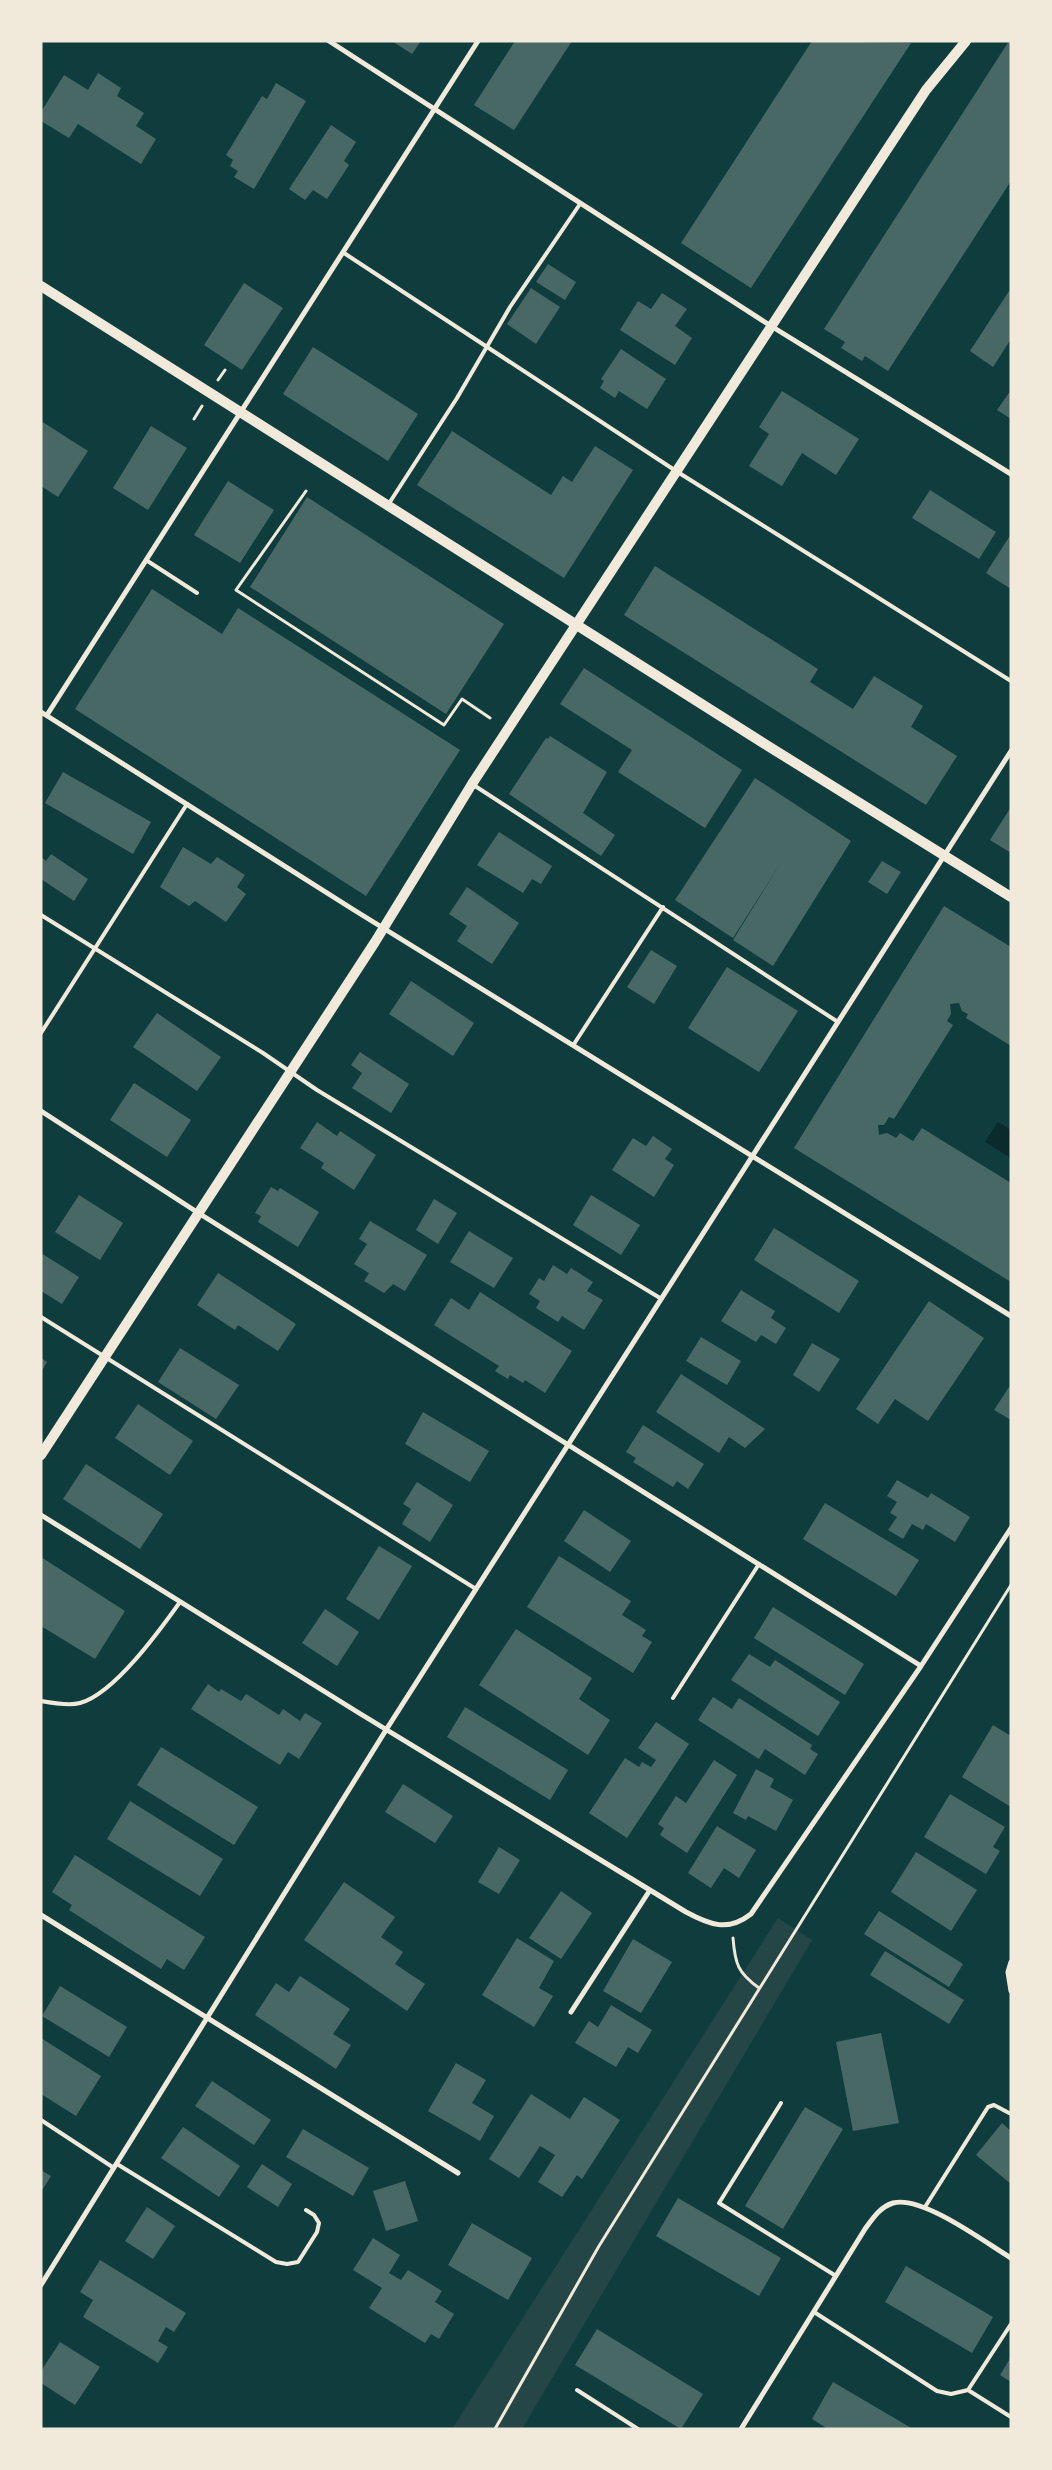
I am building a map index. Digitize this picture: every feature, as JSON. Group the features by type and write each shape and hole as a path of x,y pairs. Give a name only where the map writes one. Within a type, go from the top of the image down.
{"main road":[{"path":"41,1455 200,1214 384,928 472,784 676,471 926,90 965,41"},
{"path":"41,286 576,625 1011,897"}],"street":[{"path":"329,41 771,326 1011,474"},
{"path":"47,715 478,41"},
{"path":"41,712 384,928 1011,1316"},
{"path":"41,2285 386,1730 660,1298 1011,751"},
{"path":"41,1111 200,1214 921,1666"},
{"path":"41,1515 386,1730 650,1890 708,1924 731,1925 751,1914 921,1666 1011,1528"},
{"path":"571,2012 650,1890"},
{"path":"41,1915 458,2173"},
{"path":"1011,1962 1008,1972 1011,1992"},
{"path":"741,2429 865,2228 880,2210 894,2203 903,2202 925,2207 1011,2258"}],"lane":[{"path":"388,505 457,398 486,347 543,256 580,204"},
{"path":"344,253 676,471 1011,681"},
{"path":"146,560 197,593"},
{"path":"472,784 838,1022"},
{"path":"41,1033 187,804"},
{"path":"574,1044 663,907"},
{"path":"41,915 290,1072 660,1298"},
{"path":"41,1317 476,1588"},
{"path":"673,1698 759,1564"},
{"path":"41,1701 80,1703 108,1686 146,1649 180,1602"},
{"path":"781,2103 719,2203 836,2276"},
{"path":"925,2207 988,2107 994,2104 1011,2114"},
{"path":"41,2120 276,2262 287,2264 298,2262 317,2232 319,2223 314,2215 306,2210"},
{"path":"814,2312 937,2390 951,2394 968,2390 1011,2324"},
{"path":"577,2390 638,2429"},
{"path":"968,2390 1011,2417"}],"path":[{"path":"306,491 236,590 444,725 462,700 490,718"},
{"path":"495,2429 599,2246 1011,1585"},
{"path":"731,1925 735,1960 743,1977 759,1988"}],"shaded area":[{"path":"998,1122 1011,1130 1011,1158 985,1142"},
{"path":"778,1918 812,1940 522,2429 452,2429"}],"building":[{"path":"392,41 421,41 412,54"},
{"path":"515,41 572,41 514,130 474,105"},
{"path":"812,41 911,43 751,288 681,243"},
{"path":"1009,41 1011,41 1011,181 888,371 865,356 862,361 841,348 845,342 824,329"},
{"path":"98,73 121,88 117,96 144,113 136,126 156,139 141,164 78,124 69,138 41,121 41,112 64,75 88,90"},
{"path":"276,83 306,101 254,189 234,177 238,171 230,166 233,160 226,155 262,96 267,99"},
{"path":"331,125 356,142 344,161 349,165 327,199 313,190 305,200 289,189"},
{"path":"548,264 576,282 565,300 536,282"},
{"path":"244,283 283,308 242,370 204,345"},
{"path":"531,288 560,307 536,344 507,324"},
{"path":"1011,288 1011,339 993,367 970,351"},
{"path":"662,293 687,309 675,326 692,338 675,365 620,330 638,301 651,309"},
{"path":"313,347 418,414 388,461 283,394"},
{"path":"621,349 666,379 647,409 619,391 615,398 600,388 604,381 601,379"},
{"path":"1011,390 1011,419 997,410"},
{"path":"782,391 859,439 836,475 802,453 782,486 749,466 769,434 759,427"},
{"path":"41,421 88,451 58,497 41,486"},
{"path":"151,426 187,448 148,510 113,488"},
{"path":"452,431 551,495 563,476 572,482 595,446 633,470 564,578 417,485"},
{"path":"228,481 274,510 240,563 194,535"},
{"path":"930,490 996,532 979,559 912,518"},
{"path":"307,497 504,624 446,714 250,587"},
{"path":"1011,534 1011,589 986,573"},
{"path":"655,566 818,669 810,682 853,709 874,676 923,706 911,727 957,756 926,805 624,615"},
{"path":"152,589 222,634 238,608 460,750 366,896 75,709"},
{"path":"584,668 742,770 705,828 618,772 632,750 560,704"},
{"path":"550,736 607,772 583,813 615,835 601,856 509,794 546,738 548,739"},
{"path":"63,772 151,822 133,854 45,803"},
{"path":"755,778 851,841 773,966 733,940 782,861 733,938 675,900"},
{"path":"1011,807 1011,853 990,840"},
{"path":"499,832 552,866 541,884 532,879 523,893 477,865"},
{"path":"183,847 211,864 217,857 245,875 237,887 246,894 226,922 195,901 189,906 160,887"},
{"path":"51,854 88,879 74,901 41,879 41,857 46,861"},
{"path":"882,861 901,872 887,894 868,882"},
{"path":"467,887 519,923 492,964 457,941 467,926 449,914"},
{"path":"944,906 1011,947 1011,1046 966,1018 968,1014 962,1011 959,1003 950,1004 951,1014 947,1021 953,1025 894,1119 889,1117 884,1125 878,1125 879,1135 887,1133 896,1138 900,1133 913,1141 922,1128 1011,1183 1011,1282 794,1148"},
{"path":"651,950 677,966 654,1004 627,987"},
{"path":"727,967 798,1011 759,1072 688,1028"},
{"path":"411,981 474,1023 453,1056 389,1014"},
{"path":"157,1013 221,1057 197,1091 133,1047"},
{"path":"360,1052 409,1084 391,1113 352,1088 362,1073 351,1065"},
{"path":"134,1083 191,1120 167,1157 110,1120"},
{"path":"317,1122 337,1136 340,1131 376,1155 354,1190 321,1168 324,1163 300,1148"},
{"path":"653,1136 672,1149 665,1159 674,1165 654,1197 612,1170 633,1138 646,1146"},
{"path":"271,1187 278,1191 280,1188 319,1212 298,1247 258,1222 261,1216 255,1213"},
{"path":"79,1195 123,1223 100,1260 55,1232"},
{"path":"591,1195 640,1225 621,1255 573,1225"},
{"path":"434,1199 457,1213 438,1244 416,1230"},
{"path":"370,1221 427,1255 405,1291 393,1284 384,1293 364,1281 369,1273 354,1264 367,1244 359,1239"},
{"path":"774,1228 859,1281 839,1313 754,1260"},
{"path":"469,1231 513,1258 494,1288 450,1262"},
{"path":"41,1253 79,1277 62,1304 41,1291"},
{"path":"553,1265 567,1274 571,1268 593,1282 587,1291 603,1300 584,1330 562,1316 558,1322 536,1308 540,1301 529,1294 539,1278 544,1281"},
{"path":"218,1273 296,1324 278,1351 238,1325 235,1330 197,1305"},
{"path":"741,1290 775,1311 771,1318 786,1328 776,1344 761,1335 756,1342 721,1321"},
{"path":"480,1292 572,1351 545,1393 525,1380 523,1383 510,1375 508,1379 495,1371 499,1366 434,1325 451,1298 469,1310"},
{"path":"929,1301 984,1338 928,1421 895,1399 878,1424 856,1409"},
{"path":"701,1337 741,1361 727,1385 686,1361"},
{"path":"812,1343 840,1359 819,1392 793,1375"},
{"path":"180,1348 239,1385 216,1419 158,1382"},
{"path":"41,1358 47,1362 41,1372"},
{"path":"681,1374 765,1429 745,1448 729,1437 719,1453 656,1412"},
{"path":"1011,1384 1011,1420 994,1410"},
{"path":"138,1404 193,1441 170,1475 115,1438"},
{"path":"423,1412 489,1451 470,1482 405,1444"},
{"path":"643,1425 704,1464 688,1489 677,1481 673,1487 633,1462 636,1458 626,1452"},
{"path":"86,1464 163,1514 140,1549 63,1499"},
{"path":"897,1480 928,1498 931,1493 970,1517 955,1542 926,1524 923,1530 912,1524 903,1539 888,1530 897,1517 890,1513 897,1502 887,1496"},
{"path":"417,1482 453,1505 430,1542 402,1524 411,1509 403,1504"},
{"path":"825,1503 919,1560 896,1596 803,1539"},
{"path":"584,1510 631,1541 610,1572 564,1541"},
{"path":"379,1546 412,1566 379,1620 346,1599"},
{"path":"559,1556 631,1601 622,1615 646,1630 642,1636 652,1642 633,1673 527,1607"},
{"path":"41,1557 125,1611 95,1659 41,1626"},
{"path":"773,1607 864,1664 845,1695 754,1638"},
{"path":"325,1609 359,1632 337,1666 302,1643"},
{"path":"516,1629 592,1678 579,1699 610,1720 588,1755 479,1685"},
{"path":"749,1654 770,1667 775,1660 840,1702 818,1736 731,1680"},
{"path":"208,1684 219,1692 221,1689 241,1701 246,1694 279,1715 283,1709 300,1721 305,1713 322,1723 299,1759 288,1752 280,1765 191,1709"},
{"path":"713,1697 732,1709 739,1698 812,1745 810,1749 818,1754 805,1775 765,1749 759,1759 698,1720"},
{"path":"465,1707 568,1770 550,1800 447,1737"},
{"path":"656,1722 689,1744 627,1838 589,1813 625,1758 639,1767 642,1762 651,1767 656,1760 638,1748"},
{"path":"993,1725 1011,1736 1011,1807 962,1777"},
{"path":"161,1747 258,1807 234,1845 137,1785"},
{"path":"714,1760 737,1775 687,1853 660,1835 664,1828 658,1824 676,1796 686,1803"},
{"path":"756,1769 774,1779 770,1787 793,1800 776,1831 748,1816 746,1820 733,1813"},
{"path":"403,1784 453,1816 435,1843 385,1812"},
{"path":"950,1794 1005,1827 993,1847 1000,1851 986,1874 924,1837"},
{"path":"130,1801 223,1859 200,1896 107,1839"},
{"path":"717,1826 756,1850 739,1878 724,1868 711,1888 688,1873"},
{"path":"499,1847 520,1860 499,1894 478,1882"},
{"path":"916,1852 977,1890 951,1931 891,1892"},
{"path":"75,1855 205,1937 184,1970 167,1959 161,1969 69,1910 72,1905 52,1892"},
{"path":"344,1882 395,1917 381,1937 403,1952 395,1964 425,1984 407,2011 304,1940"},
{"path":"561,1891 592,1913 561,1959 529,1938"},
{"path":"879,1911 963,1964 949,1987 864,1934"},
{"path":"517,1938 554,1961 539,1988 553,1996 534,2027 482,1995"},
{"path":"633,1939 672,1962 641,2013 603,1991"},
{"path":"885,1951 964,2000 949,2024 870,1975"},
{"path":"300,1976 350,2009 333,2034 351,2045 336,2069 255,2015 276,1983 289,1992"},
{"path":"60,1986 127,2027 109,2057 42,2016"},
{"path":"611,2005 652,2030 638,2053 628,2047 616,2067 575,2043 589,2021 598,2027"},
{"path":"881,2033 899,2123 853,2131 836,2042"},
{"path":"41,2038 101,2076 76,2116 41,2094"},
{"path":"456,2063 486,2080 472,2103 494,2116 480,2141 428,2111"},
{"path":"212,2081 271,2120 254,2145 195,2106"},
{"path":"531,2094 570,2119 584,2097 620,2120 582,2179 577,2175 562,2197 538,2182 555,2155 540,2146 519,2178 489,2159"},
{"path":"805,2107 843,2129 783,2229 745,2206"},
{"path":"1002,2123 1011,2131 1011,2184 976,2155"},
{"path":"183,2127 240,2166 219,2197 161,2158"},
{"path":"303,2129 369,2168 353,2196 286,2157"},
{"path":"262,2164 292,2184 278,2207 247,2187"},
{"path":"41,2170 51,2176 41,2192"},
{"path":"405,2181 418,2221 386,2231 373,2191"},
{"path":"678,2198 781,2258 759,2296 656,2236"},
{"path":"147,2207 175,2226 153,2259 125,2241"},
{"path":"472,2223 532,2258 508,2300 448,2265"},
{"path":"373,2238 400,2255 389,2273 401,2280 408,2270 442,2291 435,2302 454,2314 439,2339 431,2334 425,2343 369,2308 382,2288 353,2270"},
{"path":"100,2260 186,2313 174,2332 166,2327 158,2341 168,2347 158,2363 83,2317 93,2300 80,2292"},
{"path":"906,2266 993,2317 972,2353 885,2302"},
{"path":"597,2329 703,2394 681,2429 575,2365"},
{"path":"60,2342 100,2367 75,2405 41,2383 41,2371"},
{"path":"1011,2357 1011,2382 1000,2375"},
{"path":"833,2382 913,2429 828,2429 812,2419"}]}
